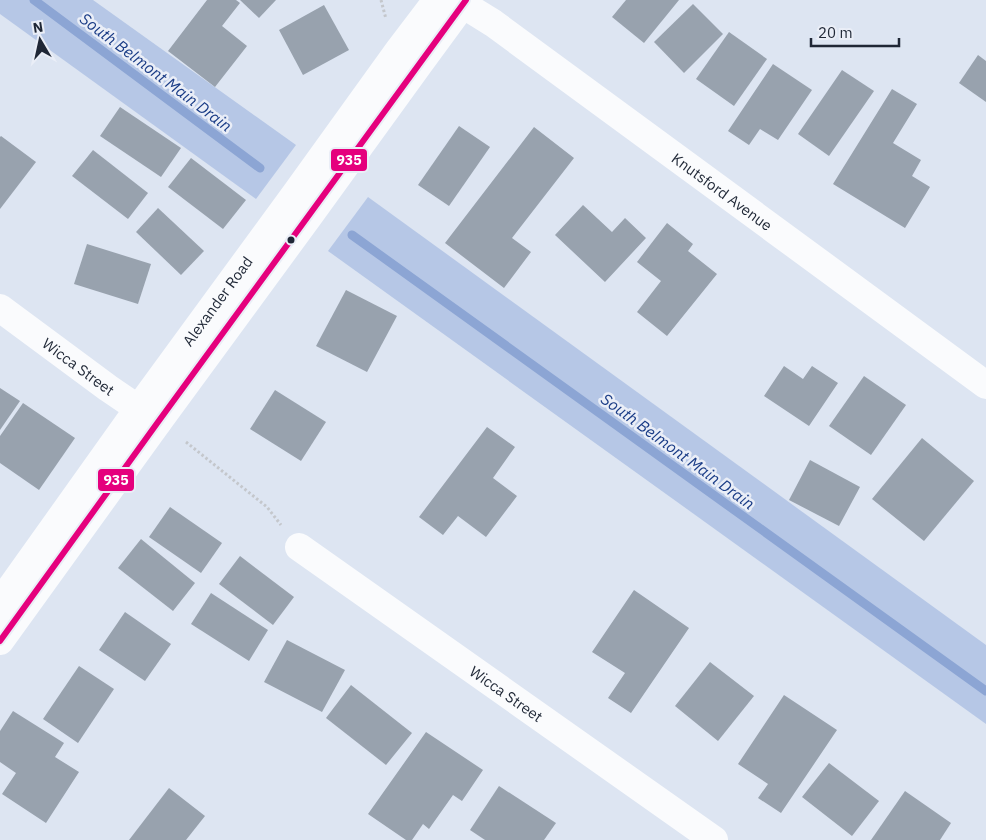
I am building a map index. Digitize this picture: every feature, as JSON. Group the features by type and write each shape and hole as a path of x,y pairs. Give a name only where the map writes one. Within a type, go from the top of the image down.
{"street":[{"name":"Knutsford Avenue","path":"456,1 493,23 986,385"},
{"name":"Alexander Road","path":"0,641 296,193 399,50 456,1"},
{"name":"Wicca Street","path":"0,308 148,415"},
{"name":"Alexander Road","path":"0,603 148,415"},
{"name":"Wicca Street","path":"299,547 714,840"}],"path":[{"path":"186,442 267,507 299,547"}],"shaded area":[{"path":"0,0 93,0 296,145 256,199 0,14"},
{"path":"368,197 986,645 986,724 328,251"}],"building":[{"path":"207,0 236,0 240,3 222,26 247,46 215,87 168,51"},
{"path":"240,0 276,0 259,18"},
{"path":"626,0 679,0 644,43 612,17"},
{"path":"693,4 723,34 684,73 654,42"},
{"path":"324,5 349,50 303,75 279,30"},
{"path":"729,32 767,59 734,106 696,79"},
{"path":"978,55 986,61 986,102 959,83"},
{"path":"773,64 812,90 778,140 760,129 749,145 728,131"},
{"path":"842,70 874,91 829,156 798,134"},
{"path":"892,89 917,104 893,143 921,160 912,176 930,187 905,228 833,184"},
{"path":"120,107 181,148 161,177 100,136"},
{"path":"459,126 490,147 449,206 418,185"},
{"path":"534,127 574,158 512,238 531,252 504,288 445,243"},
{"path":"0,137 36,162 0,209"},
{"path":"93,150 148,193 128,219 72,176"},
{"path":"191,158 246,200 223,229 168,187"},
{"path":"583,205 612,232 625,218 646,238 605,282 555,235"},
{"path":"158,208 204,251 181,275 136,232"},
{"path":"667,223 693,244 688,251 717,274 667,336 637,312 661,281 637,262"},
{"path":"87,244 151,264 138,304 74,284"},
{"path":"346,290 397,316 367,372 316,346"},
{"path":"784,366 803,379 812,366 838,383 809,426 764,396"},
{"path":"864,376 906,405 871,455 829,426"},
{"path":"0,388 20,401 0,430"},
{"path":"275,390 326,422 301,461 250,429"},
{"path":"23,403 75,438 39,490 0,463 0,436"},
{"path":"487,427 515,447 493,478 517,496 486,537 458,516 443,535 419,517"},
{"path":"922,438 974,481 924,541 872,499"},
{"path":"810,460 860,487 839,526 789,500"},
{"path":"170,507 222,543 201,573 149,537"},
{"path":"141,539 195,583 173,611 118,568"},
{"path":"240,556 294,597 273,625 219,584"},
{"path":"634,590 689,628 631,713 608,698 625,673 592,652"},
{"path":"211,593 268,630 249,661 191,624"},
{"path":"125,612 171,644 145,681 99,650"},
{"path":"287,640 345,670 322,712 264,682"},
{"path":"710,662 754,696 718,741 675,706"},
{"path":"79,666 114,689 78,743 43,719"},
{"path":"351,685 412,733 386,765 326,718"},
{"path":"784,695 837,730 781,813 758,798 768,784 738,764"},
{"path":"13,711 64,743 55,757 79,772 46,823 2,794 16,773 0,762 0,731"},
{"path":"426,732 483,770 462,801 453,795 429,829 423,824 412,840 406,840 368,814"},
{"path":"829,763 879,801 852,836 802,797"},
{"path":"499,786 556,823 544,840 485,840 470,830"},
{"path":"169,788 205,816 186,840 129,840"},
{"path":"905,791 951,823 940,840 871,840"}],"waterway":[{"name":"South Belmont Main Drain","path":"34,0 260,168"},
{"name":"South Belmont Main Drain","path":"352,235 986,691"}],"transit line":[{"name":"935","path":"0,641 466,0"}]}
